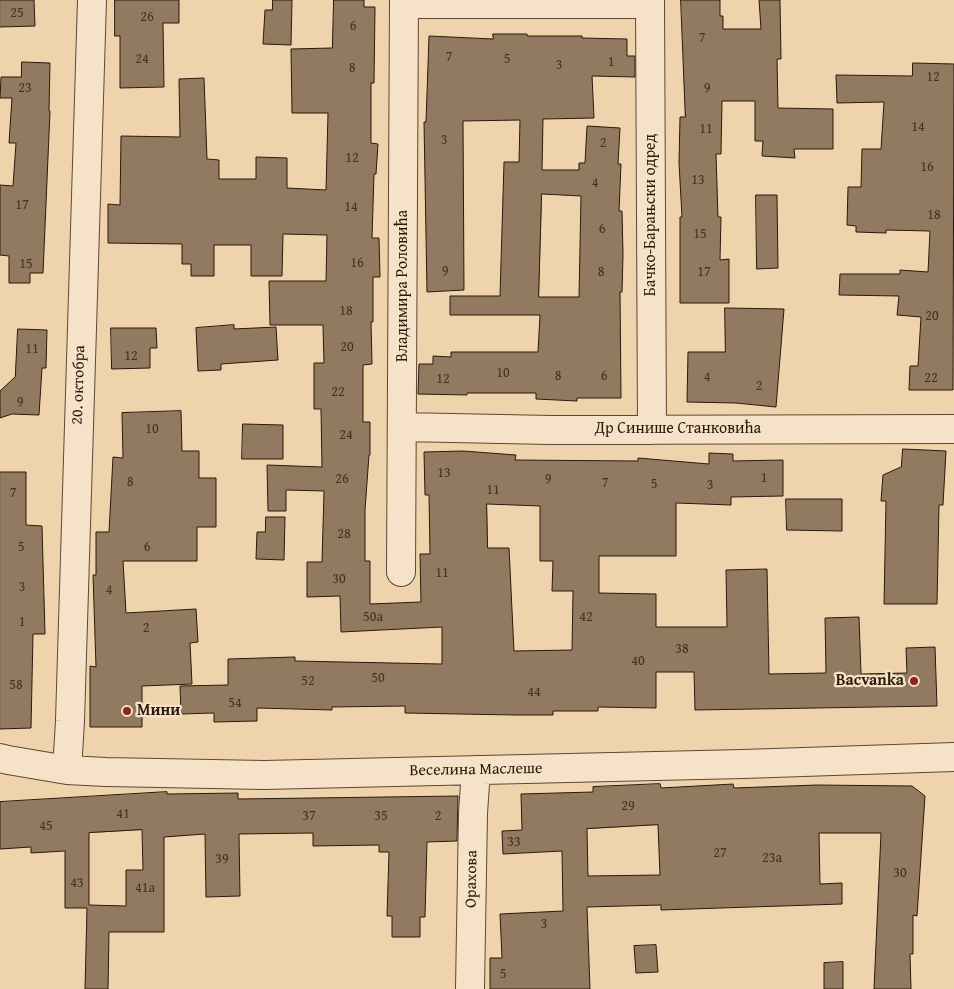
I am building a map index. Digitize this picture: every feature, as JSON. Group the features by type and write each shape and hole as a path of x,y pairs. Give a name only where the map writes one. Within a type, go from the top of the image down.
{"street":[{"name":"20. октобра","path":"66,770 70,722 92,0"},
{"path":"404,2 650,2"},
{"name":"Владимира Роловића","path":"401,572 404,2"},
{"name":"Бачко-Барањски одред","path":"650,2 652,430"},
{"name":"Др Синише Станковића","path":"402,428 652,430 954,429"},
{"name":"Веселина Маслеше","path":"0,758 66,770 264,775 954,757"},
{"name":"Орахова","path":"470,989 472,813 476,770"}],"building":[{"path":"0,0 34,0 35,26 0,27"},
{"path":"115,0 179,0 179,23 163,23 164,87 120,88 120,36 115,36"},
{"path":"273,0 292,0 291,45 263,44 265,10 272,10"},
{"path":"334,0 364,0 364,7 375,7 374,83 371,83 371,143 378,144 376,174 374,174 372,238 379,238 380,277 373,277 372,364 363,365 363,422 370,422 370,455 365,510 365,561 370,561 370,604 421,602 420,554 430,554 429,495 425,495 424,452 463,451 516,455 515,460 638,461 638,458 709,464 709,453 733,454 733,461 783,460 783,496 731,497 731,505 676,503 676,556 599,556 599,593 656,594 656,627 727,627 726,570 767,569 769,674 826,673 825,618 859,617 861,674 907,673 906,648 935,647 937,706 695,710 694,672 656,672 656,708 598,707 598,711 553,711 553,715 515,715 405,713 405,706 332,707 332,710 257,708 257,721 214,722 214,713 181,714 180,686 228,685 228,659 295,657 295,661 442,664 442,627 341,632 340,596 307,597 307,562 322,562 324,491 286,490 286,511 268,511 267,465 322,467 321,409 314,409 314,363 324,363 323,325 270,325 269,281 326,281 327,235 283,234 282,276 251,276 251,245 214,245 214,276 191,276 191,264 182,264 182,244 108,243 108,204 120,205 121,136 180,137 179,79 204,78 207,159 219,160 219,179 256,179 256,157 287,158 287,188 326,190 328,113 292,113 291,49 332,48","holes":["487,504 540,506 540,561 553,561 552,591 573,591 572,650 514,651 509,548 488,548"]},
{"path":"681,0 720,0 720,16 723,16 723,29 761,29 759,0 780,0 781,59 777,59 778,108 833,109 833,149 794,149 795,158 762,156 763,141 755,141 755,101 722,101 721,154 716,154 718,217 721,217 720,260 729,259 729,303 680,303 680,217 682,217 679,163 680,117 685,117"},
{"path":"493,34 527,34 527,36 582,36 582,38 627,39 627,56 635,56 635,77 592,76 594,118 543,119 542,170 579,170 579,163 585,163 587,126 620,128 618,164 621,164 619,211 622,211 623,254 622,292 620,292 621,398 577,398 577,401 536,399 536,393 418,394 419,364 433,364 433,356 451,357 451,352 538,352 540,315 450,315 450,296 500,296 504,162 519,162 520,120 463,121 464,290 427,292 424,122 426,122 429,36 493,39","holes":["542,194 581,196 579,297 539,297"]},
{"path":"22,62 50,63 50,111 43,273 30,273 30,283 9,283 9,256 0,255 0,185 13,186 16,143 9,143 12,98 0,98 1,77 21,77"},
{"path":"913,63 954,64 953,390 909,390 910,366 918,366 921,317 897,315 899,296 839,295 840,274 900,274 900,270 928,272 930,231 886,230 886,233 856,232 856,226 847,225 848,187 861,187 862,149 881,149 884,102 837,103 836,75 912,76"},
{"path":"756,195 777,195 778,268 757,269"},
{"path":"725,308 784,309 776,407 736,403 687,402 688,352 725,352"},
{"path":"234,325 234,329 276,327 278,360 221,364 221,370 198,371 196,328"},
{"path":"111,328 156,328 157,348 150,348 150,368 112,369"},
{"path":"18,329 47,330 46,368 42,368 39,415 12,414 0,418 0,391 15,377"},
{"path":"181,411 182,451 199,451 199,478 216,478 216,527 197,527 197,561 123,561 126,613 196,609 198,642 190,643 192,684 142,686 142,727 90,727 90,666 96,667 93,575 96,575 96,532 109,532 113,457 123,458 122,413"},
{"path":"243,424 283,425 283,459 242,459"},
{"path":"903,449 946,451 943,505 939,505 937,604 884,604 886,501 881,501 883,475 901,467"},
{"path":"0,472 26,472 26,525 42,526 45,634 33,634 31,728 0,729"},
{"path":"786,499 842,499 842,531 787,530"},
{"path":"266,517 285,517 284,560 256,559 257,532 265,532"},
{"path":"660,784 661,788 733,784 734,788 817,785 912,786 925,796 917,916 913,915 913,954 910,954 911,989 874,989 881,833 819,833 820,884 842,883 842,904 661,910 661,905 587,907 590,989 490,989 490,958 502,958 500,914 563,911 562,851 503,854 502,831 522,830 521,794 593,792 593,787","holes":["658,825 660,875 588,876 587,829"]},
{"path":"167,792 167,794 238,793 238,799 458,796 457,841 427,842 425,917 420,917 420,937 392,937 392,916 387,916 389,852 379,852 379,845 313,846 313,833 239,834 240,896 206,897 205,834 164,837 164,932 109,932 108,989 85,989 87,908 65,908 65,851 31,853 31,847 0,849 0,802","holes":["142,830 143,870 126,870 126,906 89,905 89,833"]},
{"path":"656,945 658,972 636,973 634,946"},
{"path":"843,962 843,989 824,989 824,963"}],"place":[{"name":"Bacvanka","path":"914,681"},
{"name":"Мини","path":"127,711"}]}
